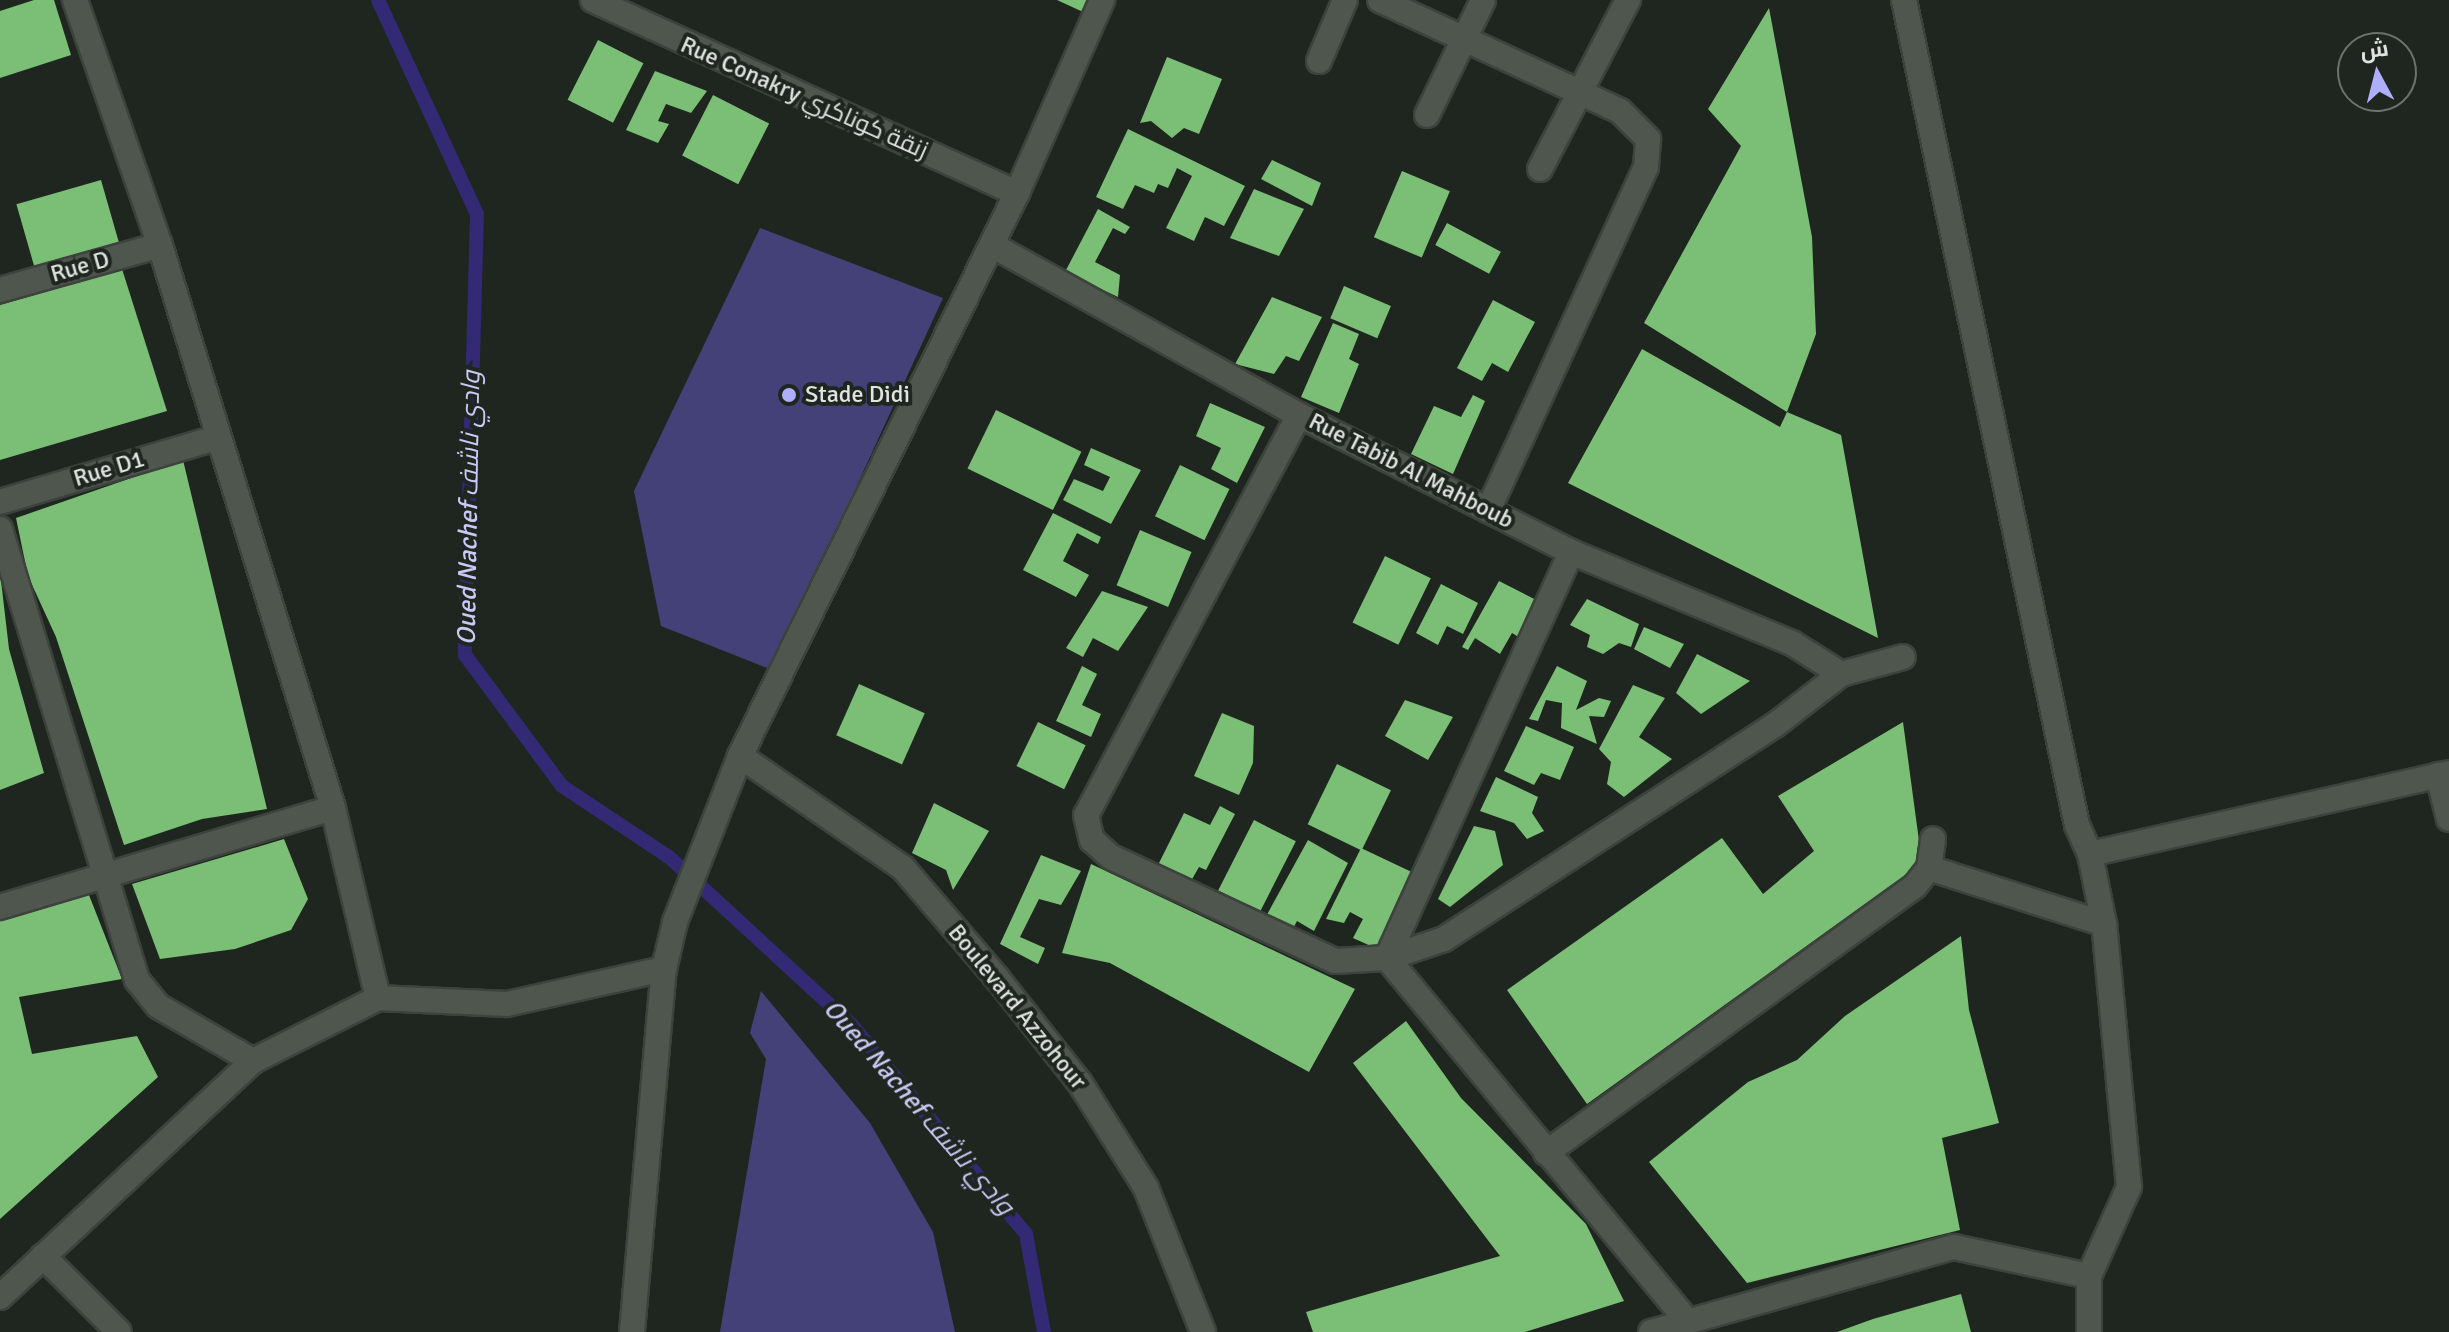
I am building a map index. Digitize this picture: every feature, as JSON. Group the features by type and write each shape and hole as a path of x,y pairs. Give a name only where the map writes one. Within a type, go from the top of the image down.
{"street":[{"path":"75,0 160,245 333,808 378,998"},
{"name":"Rue Conakry زنقة كوناكري","path":"593,0 1017,193"},
{"path":"632,1332 664,969 675,922 740,756 1017,193 1102,0"},
{"path":"1319,61 1345,0"},
{"path":"1380,0 1581,93 1644,129 1646,167 1488,510"},
{"path":"1427,115 1461,37 1483,0"},
{"path":"1540,169 1628,0"},
{"path":"1904,0 2074,810 2090,854 2104,924 2129,1187 2089,1276 2089,1332"},
{"name":"Rue D","path":"0,290 160,245"},
{"name":"Rue Tabib Al Mahboub","path":"992,245 1299,415 1571,552 1792,643 1841,674"},
{"path":"1299,415 1088,803 1087,828 1111,857 1335,961 1387,958 1477,919 1841,674 1903,657"},
{"name":"Rue D1","path":"0,502 219,437"},
{"path":"0,529 137,980 158,1006 253,1061"},
{"path":"1387,958 1571,552"},
{"name":"Boulevard Azzohour","path":"740,756 903,868 997,978 1080,1083 1146,1188 1203,1332"},
{"path":"2090,854 2444,774 2449,819"},
{"path":"0,907 333,808"},
{"path":"1546,1153 1915,886 1929,868 1933,839"},
{"path":"1929,868 2104,924"},
{"path":"1387,958 1687,1321"},
{"path":"0,1297 253,1061 378,998 507,1004 664,969"},
{"path":"1651,1332 1954,1247 2089,1276"},
{"path":"43,1256 119,1332"}],"shaded area":[{"name":"Stade Didi","path":"760,228 943,298 772,670 661,626 634,491"},
{"path":"761,991 870,1123 933,1232 955,1332 720,1332 766,1059 750,1033"}],"building":[{"path":"34,0 54,0 71,55 0,78 0,11"},
{"path":"1057,0 1089,0 1083,12"},
{"path":"1769,8 1812,237 1816,334 1787,412 1644,323 1741,146 1708,109"},
{"path":"598,40 643,63 613,123 568,100"},
{"path":"1167,57 1222,79 1199,134 1184,128 1172,138 1151,121 1140,123"},
{"path":"655,71 707,91 691,113 666,104 658,121 669,124 658,143 626,130"},
{"path":"713,95 769,124 738,184 682,156"},
{"path":"1128,129 1245,186 1224,226 1205,217 1194,241 1166,228 1192,176 1177,168 1168,188 1158,184 1154,193 1135,185 1123,209 1096,197"},
{"path":"1272,160 1321,183 1312,206 1261,179"},
{"path":"1402,171 1450,191 1422,258 1374,237"},
{"path":"101,180 119,243 35,268 16,204"},
{"path":"1254,189 1304,209 1279,256 1230,238"},
{"path":"1098,209 1130,227 1125,234 1113,228 1095,262 1120,275 1118,297 1065,272"},
{"path":"1447,223 1501,252 1489,274 1435,245"},
{"path":"122,269 167,411 0,460 0,305"},
{"path":"1344,286 1391,306 1377,338 1330,318"},
{"path":"1272,297 1322,317 1299,361 1286,356 1274,374 1235,364"},
{"path":"1493,300 1535,322 1508,372 1492,363 1482,381 1457,368"},
{"path":"1333,323 1359,334 1349,359 1359,364 1339,413 1301,397"},
{"path":"1642,349 1780,427 1787,412 1841,435 1878,638 1568,483"},
{"path":"1473,395 1485,401 1453,474 1411,454 1434,406 1461,417"},
{"path":"1210,403 1265,427 1237,483 1211,469 1221,448 1196,436"},
{"path":"996,410 1081,452 1053,510 968,468"},
{"path":"1091,448 1141,470 1111,524 1063,500 1074,479 1103,491 1110,477 1084,465"},
{"path":"183,460 267,809 202,819 124,845 56,637 28,576 16,518"},
{"path":"1180,465 1229,489 1204,540 1155,516"},
{"path":"1053,513 1101,537 1098,544 1077,533 1063,561 1089,575 1076,597 1023,570"},
{"path":"1140,530 1192,552 1168,607 1117,585"},
{"path":"1385,556 1431,578 1398,645 1353,623"},
{"path":"0,572 9,649 44,773 0,790"},
{"path":"1499,581 1542,603 1522,639 1512,633 1500,654 1475,638 1468,650 1462,647"},
{"path":"1441,584 1478,603 1463,634 1447,626 1438,645 1416,633"},
{"path":"1102,591 1148,607 1118,651 1093,638 1083,657 1066,648"},
{"path":"1587,599 1639,624 1631,647 1619,643 1603,654 1587,647 1590,635 1570,625"},
{"path":"1644,627 1684,644 1670,668 1634,649"},
{"path":"1697,654 1750,681 1701,714 1676,693"},
{"path":"1082,666 1097,674 1082,705 1101,714 1091,737 1056,721"},
{"path":"1557,666 1587,681 1576,710 1599,698 1611,701 1604,717 1589,716 1597,744 1561,728 1562,703 1546,700 1538,721 1529,719"},
{"path":"859,684 925,713 902,764 836,735"},
{"path":"1633,685 1665,698 1639,737 1672,759 1624,797 1607,784 1611,762 1599,749"},
{"path":"1405,700 1453,717 1428,760 1385,736"},
{"path":"1222,713 1254,726 1253,763 1239,795 1194,776"},
{"path":"1038,722 1086,745 1064,789 1017,766"},
{"path":"1903,722 1922,863 1587,1104 1507,990 1722,838 1763,894 1814,851 1778,796"},
{"path":"1526,726 1574,747 1560,780 1541,773 1534,785 1504,771"},
{"path":"1337,764 1391,790 1362,851 1308,824"},
{"path":"1496,777 1538,797 1532,813 1544,831 1527,839 1514,823 1480,811"},
{"path":"934,803 989,831 953,890 946,870 912,853"},
{"path":"1220,806 1235,814 1206,870 1199,867 1191,881 1158,865 1184,813 1210,825"},
{"path":"1254,820 1296,841 1260,912 1218,890"},
{"path":"1474,826 1495,831 1503,865 1450,907 1438,899"},
{"path":"284,839 308,899 291,930 235,949 160,959 132,884"},
{"path":"1308,840 1348,863 1314,931 1297,921 1290,934 1264,920"},
{"path":"1361,848 1418,875 1382,951 1353,938 1363,919 1350,912 1344,923 1326,919"},
{"path":"1041,855 1081,871 1061,905 1039,899 1020,937 1045,948 1038,964 1000,944"},
{"path":"1091,864 1355,989 1309,1072 1110,963 1062,953"},
{"path":"87,890 122,979 19,997 32,1054 137,1036 158,1077 0,1219 0,918"},
{"path":"1961,936 1969,1010 1999,1123 1942,1138 1960,1230 1747,1283 1649,1162 1748,1082 1797,1060 1845,1016"},
{"path":"1406,1021 1461,1098 1586,1224 1624,1301 1525,1332 1313,1332 1306,1312 1500,1256 1353,1063"},
{"path":"1961,1294 1971,1332 1837,1332 1873,1319"}],"waterway":[{"name":"Oued Nachef وادي ناشف","path":"378,0 477,214 465,655 562,786 669,857 852,1025 1026,1234 1044,1332"}],"place":[{"name":"Stade Didi","path":"789,395"}]}
